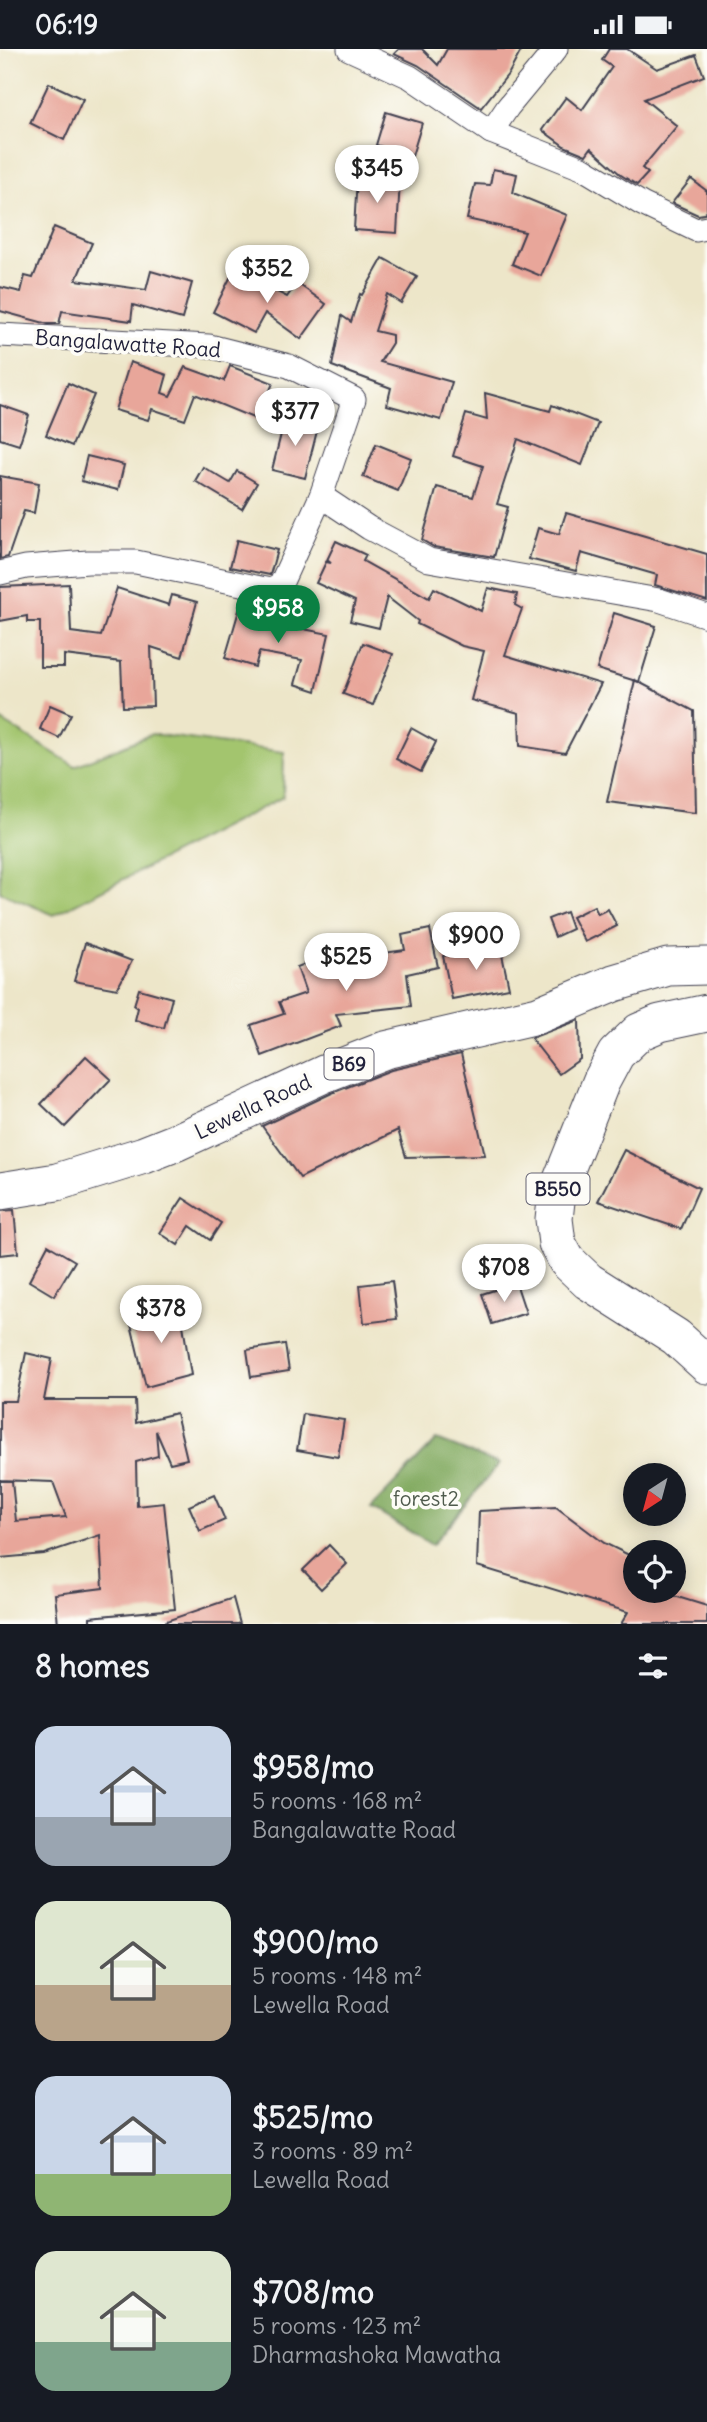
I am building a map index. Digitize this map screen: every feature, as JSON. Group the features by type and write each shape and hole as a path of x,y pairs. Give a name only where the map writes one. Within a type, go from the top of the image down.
{"main road":[{"name":"Lewella Road","path":"0,1191 57,1182 144,1155 324,1074 385,1050 538,1015 614,983 668,967 707,966"},
{"name":"B550","path":"707,1013 660,1023 639,1032 616,1054 601,1082 557,1192 554,1219 557,1243 567,1261 588,1281 676,1337 707,1365"}],"street":[{"path":"349,49 410,77 491,132 584,169 642,204 696,230 707,228"},
{"path":"491,132 556,49"},
{"name":"Bangalawatte Road","path":"0,335 208,346 289,366 354,400 321,496 280,586 270,590 136,562 38,566 0,573"},
{"path":"321,496 369,528 429,561 659,600 707,616"}],"green space":[{"path":"0,720 75,766 152,734 284,752 283,797 54,915 0,892"},
{"name":"forest2","path":"437,1440 499,1464 432,1545 371,1508"}],"building":[{"path":"399,49 422,49 438,65 447,49 522,49 509,73 481,108 418,65 394,54"},
{"path":"609,49 627,49 657,69 696,55 704,76 644,99 677,126 642,168 648,173 637,185 621,175 591,148 586,155 564,146 542,130 566,97 582,110 612,67 602,60"},
{"path":"49,83 83,99 64,140 30,123"},
{"path":"386,112 422,123 412,156 376,145"},
{"path":"493,169 517,174 513,193 567,215 541,276 512,264 525,232 467,219 475,184 490,185"},
{"path":"357,177 400,180 397,233 354,230"},
{"path":"691,179 707,191 707,211 704,214 698,215 672,203"},
{"path":"54,227 92,243 76,280 146,290 151,271 192,283 182,319 133,305 131,321 62,311 59,324 48,324 0,311 0,287 21,292 25,276 33,278"},
{"path":"383,258 417,277 401,303 387,294 375,331 392,335 392,343 380,362 452,382 441,420 387,405 391,388 332,366 342,316 351,322 360,294 362,295"},
{"path":"234,270 287,297 297,283 326,304 301,339 265,313 254,333 213,312"},
{"path":"130,362 167,375 162,393 170,396 185,367 224,381 230,366 273,383 258,420 195,394 185,420 152,409 148,420 115,410"},
{"path":"68,383 94,395 72,446 46,435"},
{"path":"485,393 550,411 552,405 598,423 582,465 518,439 497,504 508,507 494,557 434,547 422,540 437,487 473,497 483,466 453,456 466,414 487,420"},
{"path":"0,405 29,415 19,445 0,439"},
{"path":"285,418 318,427 305,478 272,470"},
{"path":"376,444 411,458 398,491 363,477"},
{"path":"87,456 124,465 118,490 81,481"},
{"path":"203,467 230,483 237,471 257,483 242,509 195,481"},
{"path":"0,476 39,483 34,513 24,511 8,557 0,559"},
{"path":"566,513 707,554 707,601 655,585 657,575 581,553 576,571 529,559 538,528 559,534"},
{"path":"237,540 277,550 270,575 230,567"},
{"path":"336,541 366,555 363,561 429,598 434,588 481,611 488,588 517,594 515,605 522,609 505,655 601,684 565,753 520,746 519,713 471,700 484,651 462,646 417,624 418,621 387,597 379,628 350,621 355,601 316,583 326,562 331,563 327,560"},
{"path":"69,584 71,632 101,636 117,588 169,605 172,595 197,602 182,657 151,647 153,706 123,707 121,662 64,655 64,667 40,667 40,622 27,622 27,616 0,621 0,587"},
{"path":"240,607 270,615 268,622 329,634 316,691 295,684 302,660 259,652 255,667 225,658"},
{"path":"614,613 656,626 639,682 597,669"},
{"path":"363,643 393,654 373,705 343,694"},
{"path":"635,680 694,711 696,813 607,802"},
{"path":"50,705 71,714 59,738 40,729"},
{"path":"411,728 436,742 421,772 396,759"},
{"path":"594,906 598,914 608,909 617,926 585,942 572,917"},
{"path":"566,912 572,929 555,937 548,919"},
{"path":"430,929 438,967 407,974 411,1006 336,1014 341,1026 262,1056 251,1025 284,1014 279,1002 306,993 297,967 320,958 324,968 371,962 370,955 405,950 402,935"},
{"path":"85,943 132,961 117,989 74,981"},
{"path":"500,945 509,988 452,999 443,956"},
{"path":"139,989 172,998 164,1028 135,1020 138,1008 134,1005"},
{"path":"579,1020 580,1059 559,1074 531,1038"},
{"path":"461,1054 485,1155 406,1157 398,1130 300,1178 262,1126 332,1093 391,1070"},
{"path":"86,1056 111,1079 65,1127 41,1104"},
{"path":"624,1150 699,1188 681,1229 598,1201"},
{"path":"183,1198 221,1223 210,1240 190,1226 178,1245 160,1233"},
{"path":"14,1210 18,1253 0,1255 0,1211"},
{"path":"48,1245 75,1261 54,1296 29,1281"},
{"path":"392,1281 397,1319 364,1323 360,1285"},
{"path":"516,1283 526,1313 492,1324 482,1294"},
{"path":"180,1306 191,1375 146,1387 129,1316"},
{"path":"285,1344 289,1371 251,1377 247,1350"},
{"path":"26,1353 52,1359 44,1400 135,1400 136,1423 176,1413 187,1459 170,1463 156,1431 158,1456 136,1462 137,1506 164,1503 175,1609 90,1617 90,1622 58,1624 55,1594 103,1588 100,1535 44,1554 0,1558 0,1481 12,1481 16,1521 66,1517 53,1482 0,1480 0,1401 16,1401"},
{"path":"303,1414 344,1420 338,1457 297,1450"},
{"path":"214,1495 225,1520 200,1531 189,1506"},
{"path":"556,1507 604,1543 623,1552 623,1603 686,1603 686,1600 707,1606 707,1624 621,1624 628,1612 477,1566 479,1511"},
{"path":"329,1545 347,1564 321,1589 303,1570"},
{"path":"233,1598 240,1624 167,1624 166,1621"}]}
